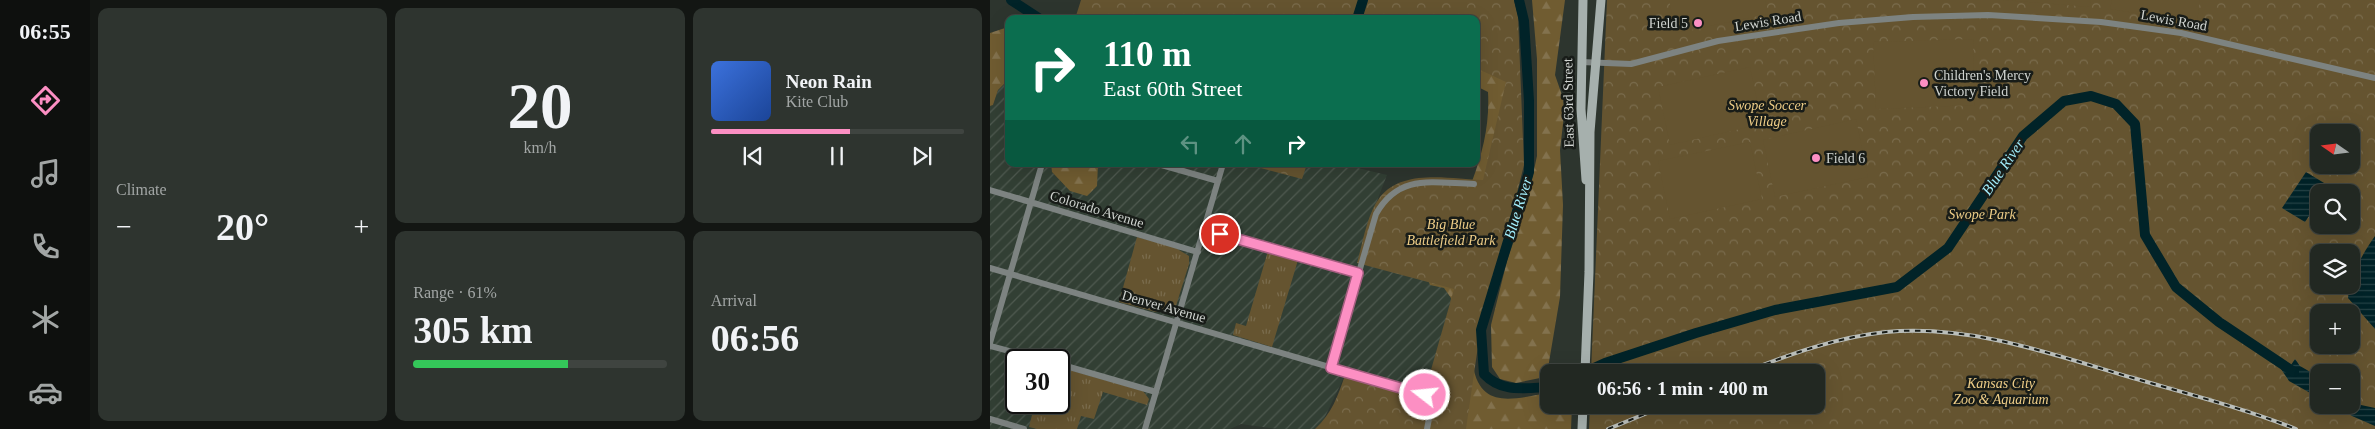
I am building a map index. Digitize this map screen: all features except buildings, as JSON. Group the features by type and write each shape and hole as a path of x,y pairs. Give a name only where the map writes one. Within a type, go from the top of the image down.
{"main road":[{"name":"East 63rd Street","path":"1583,0 1581,62 1583,166 1590,205"},
{"name":"East 63rd Street","path":"1585,364 1589,272 1590,124 1601,0"},
{"path":"1582,429 1583,414"}],"street":[{"name":"Lewis Road","path":"1581,62 1631,64 1718,41 1839,23 1913,16 1988,15 2101,22 2181,33 2375,78"},
{"path":"1005,349 990,345 1041,167"},
{"path":"1169,167 1218,181"},
{"path":"1145,429 1222,167"},
{"path":"1331,368 1376,214 1383,202 1401,186 1417,182 1474,184"},
{"name":"Colorado Avenue","path":"990,190 1198,252"},
{"path":"1204,229 1358,273"},
{"name":"Denver Avenue","path":"990,268 1425,395 1432,403 1426,429"},
{"path":"1070,367 1156,392"},
{"path":"990,419 1024,429"}],"shaded area":[{"path":"1005,83 1005,167 1051,167 1052,172 1063,184 1088,194 1096,167 1354,167 1387,175 1375,206 1454,289 1425,395 1345,375 1323,421 1314,429 1278,429 1241,424 1230,429 990,429 990,106 993,105 998,90"}],"green space":[{"name":"Big Blue Battlefield Park","path":"1081,0 1514,0 1518,16 1524,165 1477,353 1466,429 1315,429 1330,410 1345,375 1423,398 1454,289 1357,263 1372,212 1380,197 1390,188 1401,182 1428,177 1483,180 1506,82 1480,70 1480,15 1076,15"},
{"path":"1506,0 1511,67 1473,366 1477,380 1483,390 1492,396 1512,399 1540,394 1540,414 1572,414 1571,429 1456,429 1449,326 1451,298 1444,288 1430,285 1427,277 1460,211 1477,167 1480,167 1480,157 1488,117 1488,92 1480,88 1480,15 1395,15"},
{"path":"1532,0 1565,0 1555,75 1563,98 1564,115 1560,150 1563,205 1560,297 1549,364 1540,364 1540,378 1516,383 1500,379 1492,367 1491,325 1507,261 1527,202 1537,156 1537,59"},
{"name":"Swope Park","path":"1607,0 2375,0 2375,429 1589,429 1590,414 1825,414 1825,364 1591,364"},
{"name":"Field 5","path":"1669,0 1765,0 1768,14 1676,33"},
{"path":"2003,0 2091,0 2090,7"},
{"path":"2112,0 2200,0 2197,23 2110,9"},
{"path":"1005,28 1005,83 998,90 993,105 990,106 990,33"},
{"name":"Children's Mercy Victory Field","path":"1973,39 1975,105 1876,109 1873,42"},
{"path":"1750,67 1762,124 1670,145 1658,87"},
{"name":"Field 6","path":"1856,119 1868,177 1775,197 1763,140"},
{"path":"1750,142 1762,199 1670,219 1658,161"},
{"path":"1051,167 1098,167 1097,186 1087,196 1070,191 1052,172"},
{"path":"1256,167 1306,167 1302,179"},
{"path":"1137,237 1174,247 1189,256 1189,264 1175,309 1156,312 1119,302"},
{"path":"1268,251 1298,260 1272,347 1233,335 1236,323 1246,326"},
{"path":"1070,370 1143,391 1149,399 1147,405 1103,392 1094,419 1081,416 1077,429 1037,429 1029,427 1032,414 1070,414"}],"water":[{"path":"2306,172 2326,184 2310,184 2310,214 2305,222 2282,208"},
{"path":"2375,236 2375,329 2360,312 2360,304 2353,304 2348,298 2348,294 2360,294 2360,261"},
{"path":"2295,359 2300,366 2310,372 2310,393 2289,381 2281,369 2283,361 2291,365"},
{"path":"2360,404 2375,408 2375,426 2349,414 2360,414"}],"waterway":[{"name":"Blue River","path":"1011,0 1034,15"},
{"name":"Blue River","path":"1358,15 1363,0"},
{"name":"Blue River","path":"1519,0 1524,21 1529,101 1529,172 1481,330 1484,374 1491,380 1506,387 1540,387"},
{"name":"Blue River","path":"1603,364 1696,333 1775,310 1897,287 1948,248 2023,136 2064,101 2091,96 2116,104 2135,124 2145,235 2176,287 2219,322 2294,372"}],"railway":[{"path":"1767,364 1832,342 1868,334 1918,331 1949,333 1981,337 2043,351 2236,408 2296,429"},
{"path":"1608,429 1645,414"}],"place":[{"name":"Field 5","path":"1698,23"},
{"name":"Children's Mercy Victory Field","path":"1924,83"},
{"name":"Field 6","path":"1816,158"}],"route":[{"path":"1220,234 1358,273 1331,368 1425,395"}],"park label":[{"name":"Swope Soccer Village","path":"1767,114"},
{"name":"Kansas City Zoo & Aquarium","path":"2001,392"}]}
